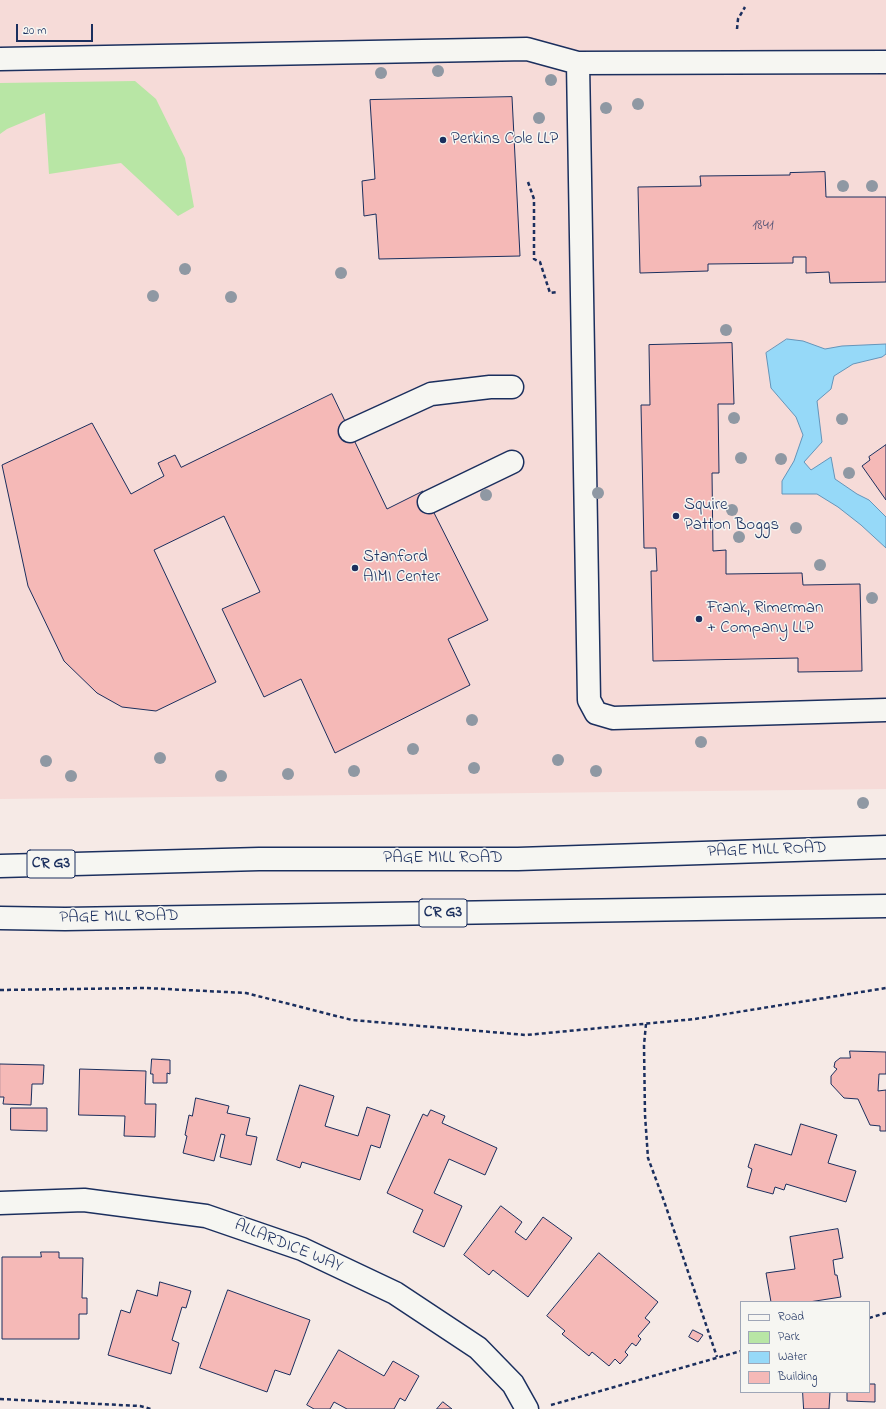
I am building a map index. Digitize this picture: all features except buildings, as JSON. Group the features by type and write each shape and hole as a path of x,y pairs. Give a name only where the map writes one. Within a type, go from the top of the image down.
{"main road":[{"path":"0,58 527,49 578,63 886,62"},
{"path":"578,63 589,700 596,713 613,718 886,710"},
{"path":"350,431 431,394 490,387 512,387"},
{"path":"429,502 512,462"},
{"name":"PAGE MILL ROAD","path":"0,866 259,859 518,859 886,847"},
{"name":"PAGE MILL ROAD","path":"0,918 81,919 886,906"},
{"name":"ALLARDICE WAY","path":"0,1203 84,1200 206,1216 302,1249 395,1293 478,1348 536,1408"}],"path":[{"path":"737,29 738,19 745,7"},
{"path":"528,182 534,199 534,258 540,262 550,293 565,292"},
{"path":"0,990 146,988 246,992 352,1020 526,1036 695,1019 886,988"},
{"path":"646,1024 644,1045 645,1115 648,1158 664,1201 716,1357"},
{"path":"870,1318 886,1313"},
{"path":"536,1408 740,1351"},
{"path":"0,1399 140,1406 151,1409"}],"shaded area":[{"path":"0,0 886,0 886,789 0,799"}],"green space":[{"path":"135,81 156,99 185,158 194,207 178,216 121,163 49,174 45,113 7,129 0,134 0,83"}],"water":[{"path":"787,339 803,341 825,349 842,346 886,344 886,354 882,357 853,364 834,376 831,389 817,401 822,442 804,462 811,470 831,457 835,479 857,494 869,500 886,517 886,548 861,525 838,507 817,494 782,494 782,481 794,461 803,435 796,417 771,388 766,353"}],"place":[{"name":"Perkins Cole LLP","path":"443,140"},
{"name":"Squire Patton Boggs","path":"676,516"},
{"name":"Stanford AIMI Center","path":"355,568"},
{"name":"Frank, Rimerman + Company LLP","path":"699,619"}]}
